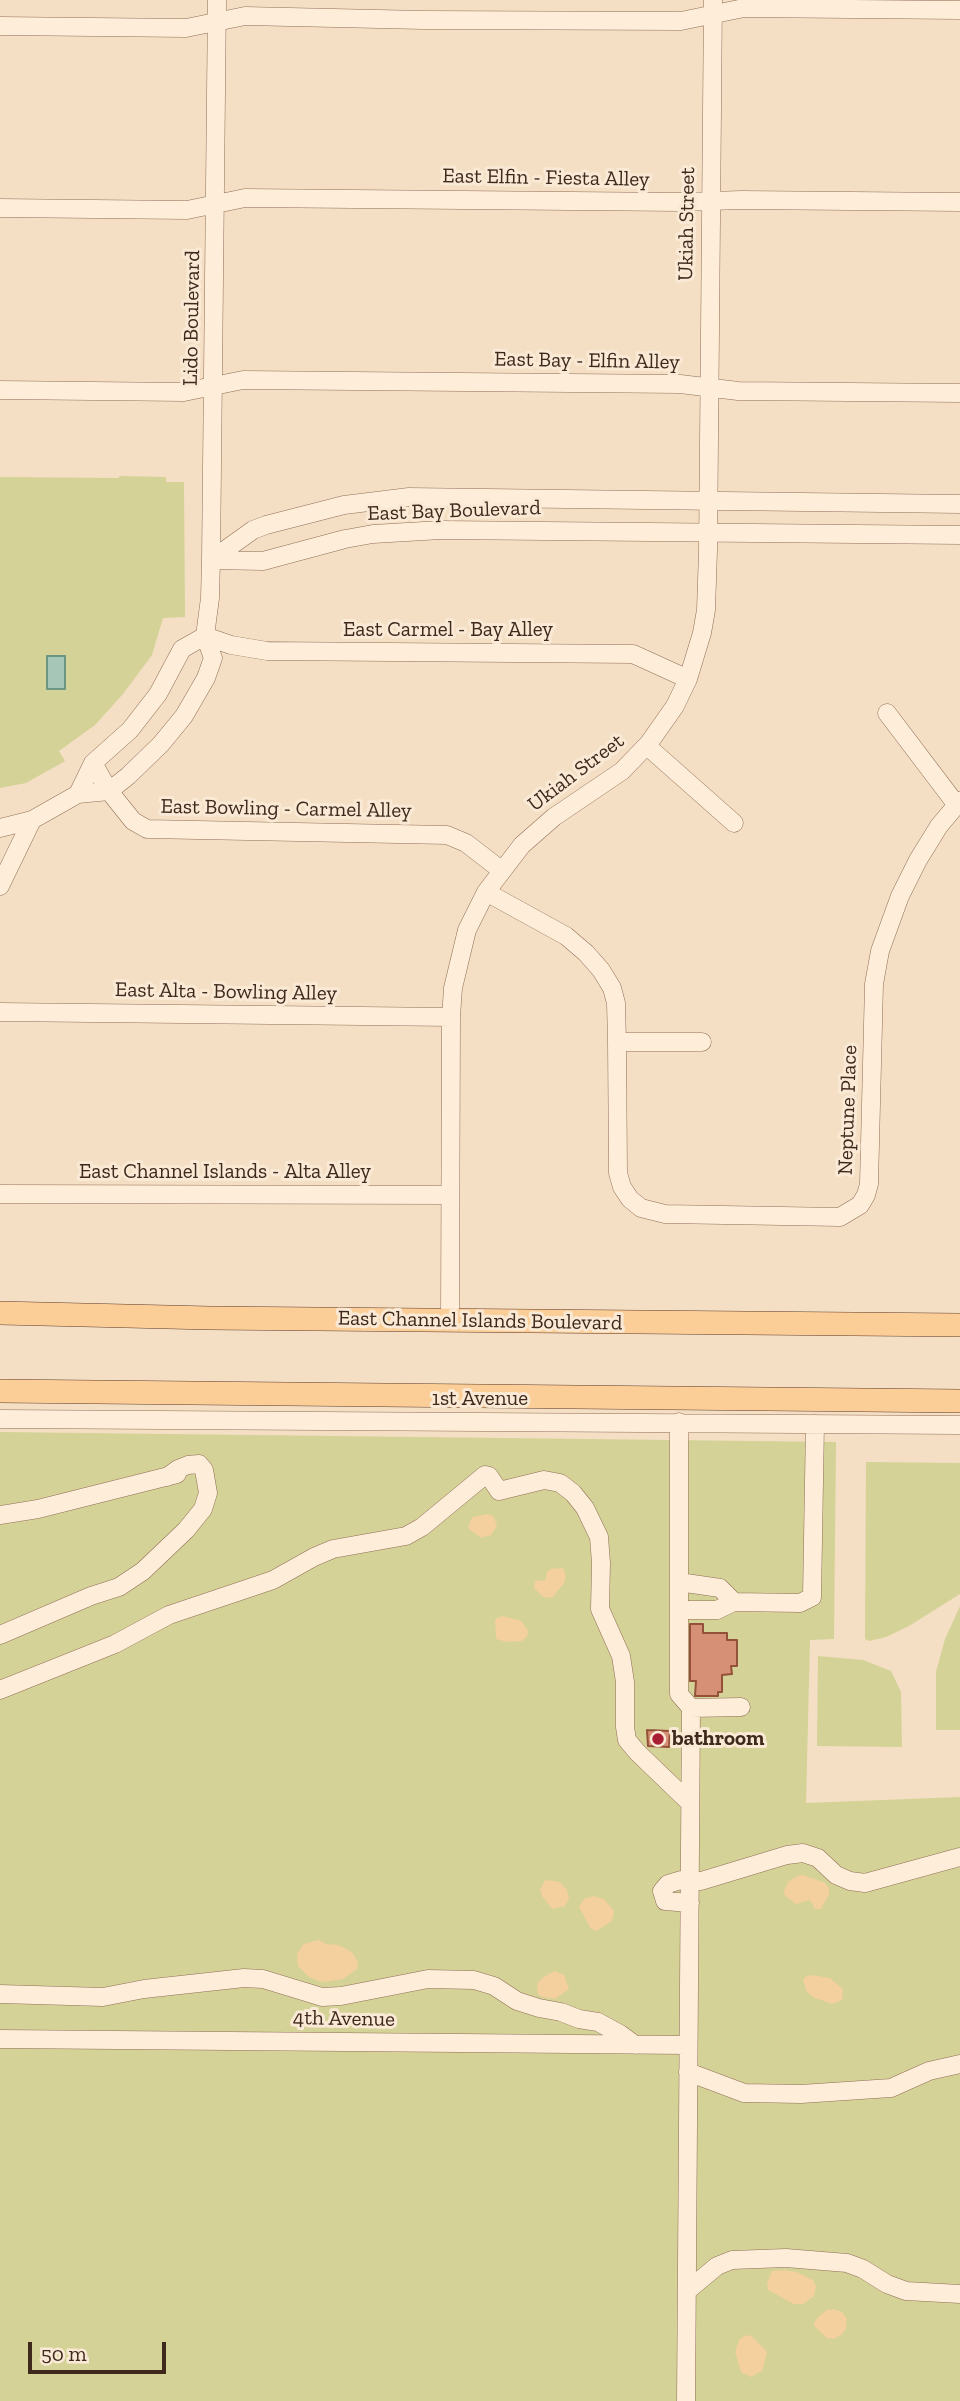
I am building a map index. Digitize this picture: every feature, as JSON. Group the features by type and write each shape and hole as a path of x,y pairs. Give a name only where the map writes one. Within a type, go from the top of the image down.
{"main road":[{"name":"East Channel Islands Boulevard","path":"0,1313 450,1321 960,1325"},
{"path":"0,1391 960,1401"}],"street":[{"name":"Lido Boulevard","path":"109,791 145,761 184,716 214,658 205,636 211,560 217,0"},
{"path":"0,26 186,27 244,16 423,20 681,20 713,8 960,10"},
{"name":"Ukiah Street","path":"450,1321 451,1017 453,988 467,930 486,892 522,845 541,827 609,781 647,746 663,726 688,679 697,654 706,610 713,8"},
{"name":"East Elfin - Fiesta Alley","path":"0,208 187,210 245,198 960,202"},
{"name":"East Bay - Elfin Alley","path":"0,390 184,392 243,380 680,384 737,391 960,393"},
{"name":"East Bay Boulevard","path":"211,560 253,530 266,525 344,505 385,499 440,497 960,504"},
{"name":"East Bay Boulevard","path":"211,560 263,561 345,539 441,530 960,535"},
{"path":"78,794 93,763 130,730 158,694 182,649 205,636"},
{"name":"East Carmel - Bay Alley","path":"205,636 231,646 267,651 633,654 688,679"},
{"name":"Neptune Place","path":"486,892 566,936 586,953 612,988 616,1003 618,1173 622,1187 630,1199 641,1208 665,1214 840,1217 860,1205 869,1184 874,984 880,951 900,896 918,860 958,803 887,713"},
{"path":"647,746 734,823"},
{"name":"East Bowling - Carmel Alley","path":"93,763 109,791 133,821 147,830 447,835 466,843 501,870"},
{"path":"0,828 32,820 78,794 109,791"},
{"path":"0,886 32,820"},
{"name":"East Alta - Bowling Alley","path":"0,1012 451,1017"},
{"path":"617,1042 702,1042"},
{"name":"East Channel Islands - Alta Alley","path":"0,1194 450,1195"},
{"name":"1st Avenue","path":"0,1419 960,1425"},
{"path":"679,1422 679,1694 691,1709 686,2401"},
{"path":"679,1610 717,1610 734,1602 800,1603 812,1597 815,1423"},
{"path":"0,1514 38,1509 167,1477 178,1468 188,1465 199,1464 204,1470 208,1493 203,1509 186,1530 143,1571 119,1587 91,1596 0,1635"},
{"path":"0,1690 115,1644 169,1615 273,1580 333,1549 406,1536 422,1527 485,1475 489,1476 499,1490 544,1480 560,1483 573,1493 585,1508 599,1537 600,1609 621,1656 625,1682 627,1740 636,1752 690,1803"},
{"path":"679,1582 720,1588 734,1602"},
{"path":"691,1709 741,1707"},
{"path":"690,1903 665,1901 663,1891 668,1884 701,1881 803,1853 818,1858 836,1875 850,1881 866,1883 960,1857"},
{"path":"0,1994 103,1997 144,1989 243,1978 263,1979 322,1997 341,1996 428,1979 474,1980 494,1986 528,2004 598,2022 635,2045"},
{"name":"4th Avenue","path":"0,2039 688,2045"},
{"path":"688,2072 744,2093 801,2094 891,2088 929,2071 960,2064"},
{"path":"687,2291 717,2266 732,2260 786,2258 847,2263 906,2291 960,2294"}],"shaded area":[{"path":"0,477 166,477 166,482 184,482 185,617 163,618 152,655 123,694 95,725 59,751 65,761 26,783 0,788"},
{"path":"47,656 65,656 65,689 47,689"},
{"path":"0,1432 836,1442 834,1639 810,1640 806,1803 960,1797 960,2401 0,2401"},
{"path":"866,1462 960,1463 960,1594 909,1626 886,1637 869,1641 865,1639"},
{"path":"960,1606 960,1730 936,1730 936,1672 945,1639"},
{"path":"818,1656 863,1660 891,1671 901,1692 902,1747 817,1746"}],"sand":[{"path":"489,1514 494,1517 497,1526 491,1535 481,1538 468,1528 472,1517"},
{"path":"563,1568 566,1576 564,1583 552,1598 543,1597 534,1588 535,1581 546,1580 550,1569"},
{"path":"503,1616 521,1621 529,1632 526,1638 522,1641 507,1642 496,1639 495,1619"},
{"path":"803,1875 825,1883 829,1888 829,1894 821,1909 815,1909 810,1900 796,1904 785,1896 788,1882"},
{"path":"545,1880 560,1882 567,1890 569,1898 565,1906 552,1909 542,1896 540,1890"},
{"path":"593,1896 604,1899 614,1911 612,1921 596,1931 591,1929 579,1907 584,1899"},
{"path":"318,1940 352,1952 358,1962 357,1969 343,1979 332,1981 322,1982 309,1977 298,1966 297,1954 304,1944"},
{"path":"555,1971 564,1975 569,1989 555,1999 542,1997 538,1994 537,1984 543,1977"},
{"path":"811,1975 830,1978 843,1989 842,2000 832,2004 813,1997 807,1992 803,1980"},
{"path":"772,2271 797,2272 813,2280 816,2286 814,2296 803,2304 794,2304 768,2290 767,2283"},
{"path":"827,2310 842,2312 847,2319 846,2329 834,2339 827,2338 814,2323"},
{"path":"746,2335 753,2337 767,2352 762,2371 751,2377 741,2372 735,2352 739,2340"}],"building":[{"path":"690,1624 703,1624 703,1633 727,1633 727,1640 737,1640 737,1666 731,1666 732,1674 722,1675 722,1692 718,1692 718,1696 695,1696 696,1681 690,1681"},
{"name":"bathroom","path":"647,1730 670,1731 669,1747 648,1746"}],"place":[{"name":"bathroom","path":"658,1739"}]}
